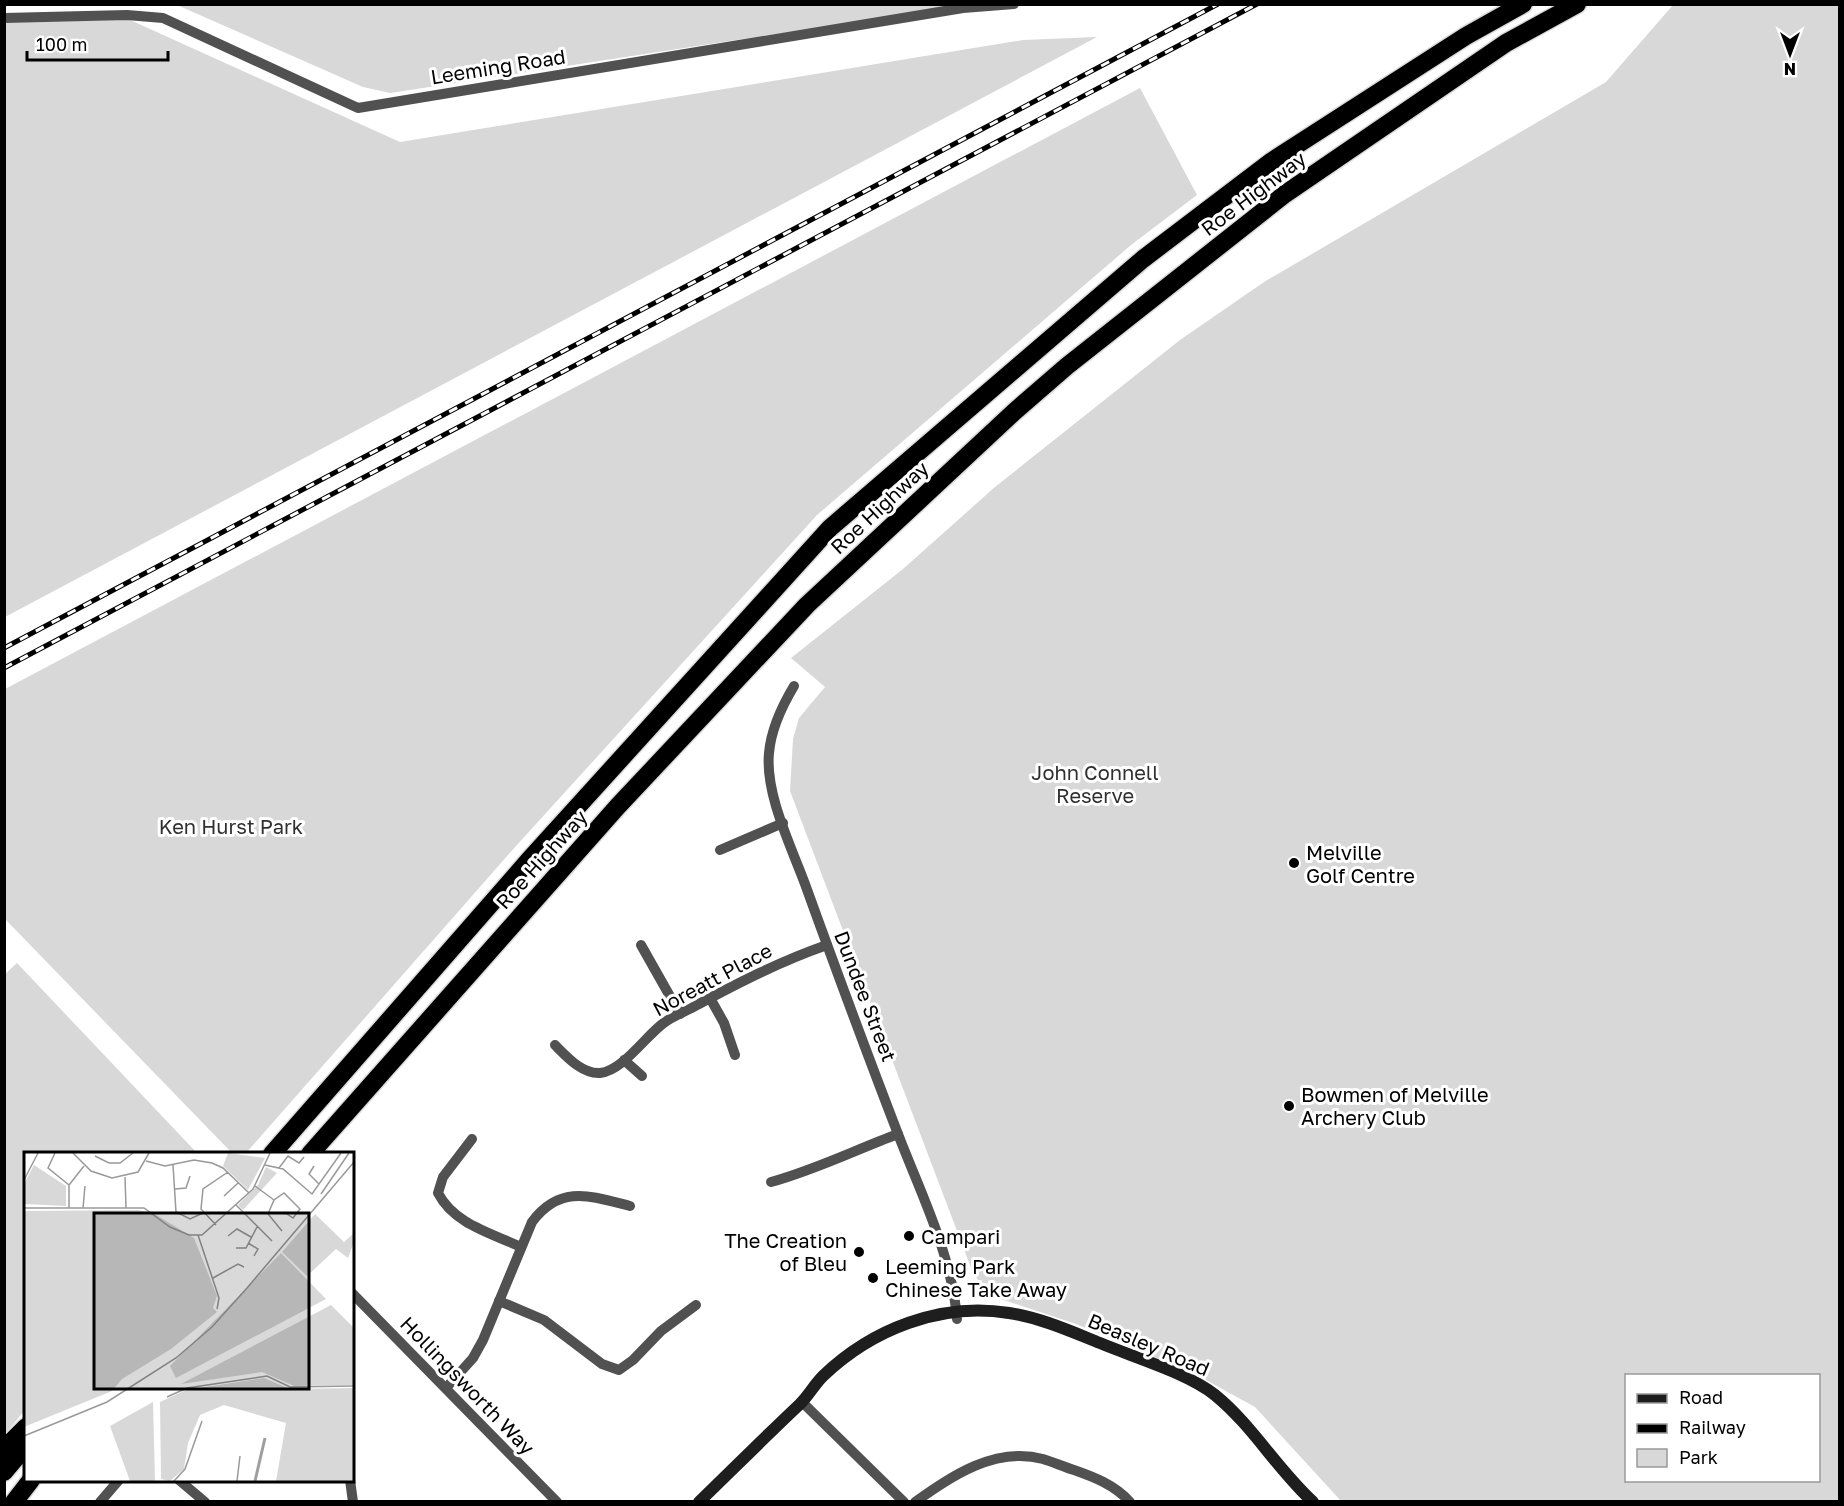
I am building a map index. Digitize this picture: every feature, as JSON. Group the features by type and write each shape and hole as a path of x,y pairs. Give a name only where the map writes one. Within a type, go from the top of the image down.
{"highway":[{"name":"Roe Highway","path":"274,1152 530,859 830,528 1143,260 1254,175 1456,42 1523,4"},
{"name":"Roe Highway","path":"312,1152 618,806 807,605 1014,412 1067,366 1285,194 1506,43 1577,4"},
{"path":"4,1449 24,1429"},
{"path":"4,1472 24,1448"},
{"path":"16,1502 31,1482"}],"main road":[{"name":"Beasley Road","path":"703,1500 805,1399 864,1353 894,1336 956,1315 988,1311 1032,1318 1060,1327 1195,1382 1232,1409 1287,1475 1313,1502"},
{"name":"Beasley Road","path":"956,1315 1002,1320 1046,1330 1190,1388 1213,1402 1230,1419 1280,1480 1302,1502"}],"street":[{"name":"Leeming Road","path":"4,18 127,15 163,18 358,108 952,9 1014,4"},
{"name":"Dundee Street","path":"794,686 782,708 769,753 770,777 783,823 947,1268 956,1315"},
{"path":"720,850 783,823"},
{"path":"641,945 680,1014"},
{"name":"Noreatt Place","path":"555,1045 571,1061 586,1070 606,1071 624,1060 648,1036 680,1014 758,972 827,945"},
{"path":"710,998 724,1023 735,1055"},
{"path":"624,1060 642,1076"},
{"path":"771,1182 806,1172 848,1152 898,1134"},
{"path":"472,1139 443,1177 438,1193 445,1207 466,1221 521,1247"},
{"path":"446,1388 473,1358 521,1247 542,1209 566,1197 591,1196 630,1206"},
{"name":"Hollingsworth Way","path":"354,1295 557,1502"},
{"path":"499,1301 544,1320 602,1364 619,1370 633,1360 661,1331 696,1305"},
{"path":"805,1399 904,1502"},
{"path":"915,1502 980,1463 1001,1457 1023,1456 1042,1459 1101,1480 1130,1502"},
{"path":"100,1502 116,1482"},
{"path":"181,1482 205,1502"},
{"path":"350,1482 353,1502"}],"green space":[{"path":"177,5 966,5 390,93 363,87"},
{"name":"John Connell Reserve","path":"1673,5 1839,5 1839,1501 1341,1501 1255,1407 1197,1375 1076,1324 989,1295 973,1273 790,791 793,739 799,718 825,687 791,658 903,569 995,487 1180,340 1264,282 1606,82"},
{"path":"128,19 400,142 1023,40 1097,37 5,617 5,22"},
{"name":"Ken Hurst Park","path":"1140,88 1197,195 1131,245 817,515 516,846 247,1152 231,1152 5,919 5,689"},
{"path":"17,963 196,1152 24,1152 24,1411 5,1434 4,975"}],"railway":[{"path":"4,648 1218,4"},
{"path":"4,668 1257,4"}],"place":[{"name":"Melville Golf Centre","path":"1294,863"},
{"name":"Bowmen of Melville Archery Club","path":"1289,1106"},
{"name":"Campari","path":"909,1236"},
{"name":"The Creation of Bleu","path":"859,1252"},
{"name":"Leeming Park Chinese Take Away","path":"873,1278"}]}
